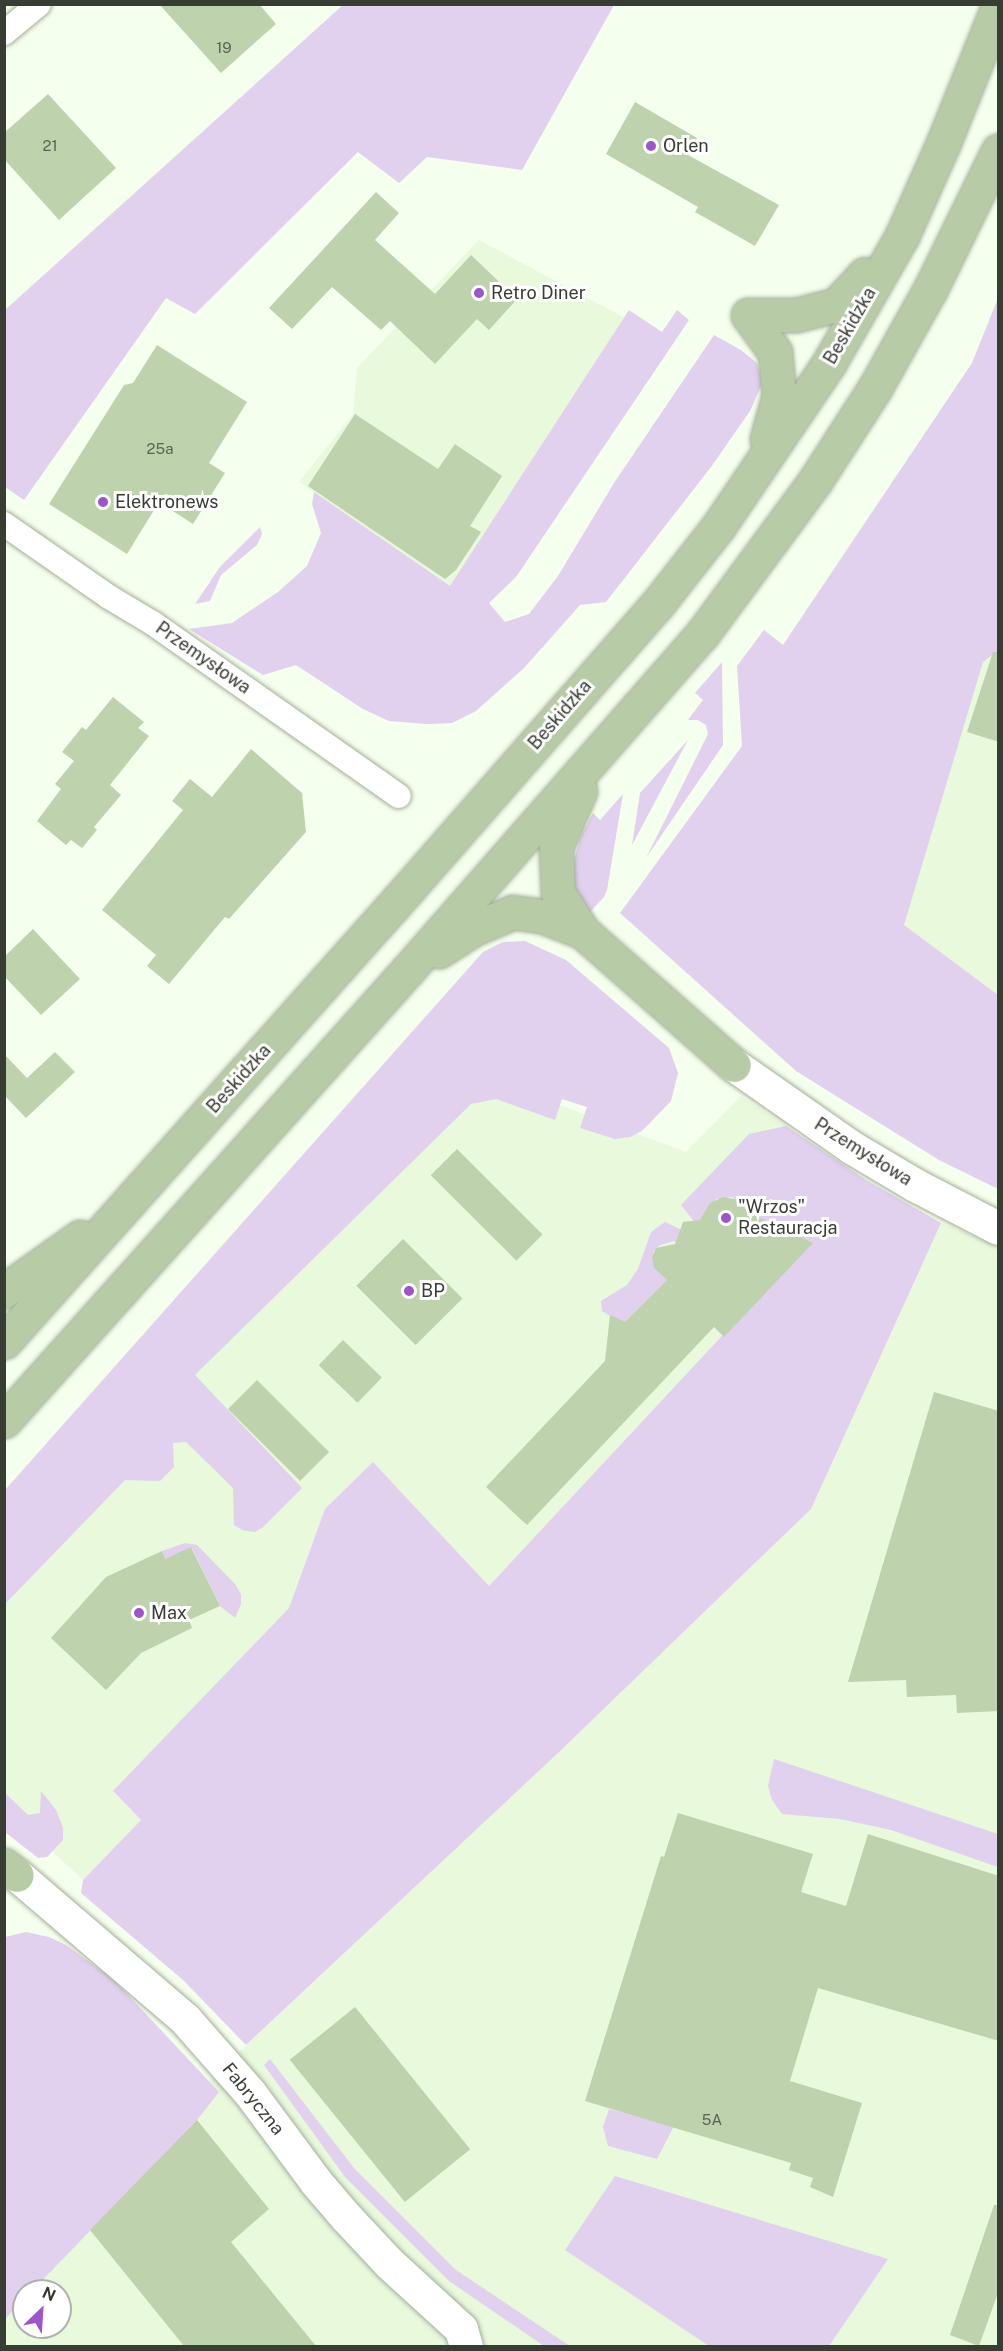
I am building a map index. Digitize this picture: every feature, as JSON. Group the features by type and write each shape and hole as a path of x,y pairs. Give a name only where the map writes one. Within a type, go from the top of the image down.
{"main road":[{"name":"Beskidzka","path":"4,1342 656,606 758,470 829,363 902,236 943,144 999,7"},
{"path":"4,1421 591,764 710,624 759,560 875,388 932,288 999,151"},
{"path":"758,470 779,396 775,352 748,315 796,315 836,306 902,236"},
{"path":"583,932 558,892 556,847 591,764"},
{"path":"408,970 473,929 513,912 542,916 583,932"},
{"name":"Przemysłowa","path":"583,932 734,1065 851,1147 915,1185 999,1228"},
{"path":"4,1291 131,1201"},
{"name":"Fabryczna","path":"11,1870 185,2019 250,2092 316,2182 346,2217 388,2263 461,2329 471,2345"}],"street":[{"path":"4,33 39,4"},
{"name":"Przemysłowa","path":"4,524 109,597 154,624 399,796"}],"shaded area":[{"path":"344,4 614,5 522,170 427,157 399,183 358,152 195,314 166,298 24,500 5,487 5,310"},
{"path":"479,240 625,318 450,587 299,482 353,414 357,368"},
{"path":"998,298 998,651 983,662 904,925 998,995 998,1189 939,1160 796,1071 620,913 742,746 737,666 764,630 783,645 972,363"},
{"path":"629,310 662,332 677,310 689,320 516,577 489,603 505,622 529,614 558,576 614,483 714,335 741,350 757,363 763,382 750,411 711,467 606,602 580,605 524,668 476,711 452,723 389,721 363,709 296,665 263,675 189,629 232,623 278,592 307,566 321,533 312,504 314,492 450,586"},
{"path":"260,527 262,534 257,545 221,575 210,601 195,604 220,567"},
{"path":"998,651 998,995 903,925 983,662"},
{"path":"722,662 723,745 646,858 708,734 706,725 698,720 688,720 703,700 695,693"},
{"path":"688,740 632,845 640,793"},
{"path":"623,794 607,890 604,897 590,912 573,887 574,861 580,838 593,813 600,820"},
{"path":"525,941 566,960 669,1048 678,1073 671,1101 642,1131 630,1137 615,1139 580,1128 587,1107 562,1099 555,1120 496,1099 471,1104 195,1375 302,1488 263,1527 255,1532 242,1530 234,1525 233,1488 186,1442 173,1443 174,1467 160,1481 125,1480 5,1604 5,1490 483,952 503,942"},
{"path":"490,1079 686,1152 741,1096 866,1180 489,1586 394,1484 325,1509 289,1608 113,1792 141,1820 83,1880 5,1807 4,1580 195,1375"},
{"path":"786,1126 866,1180 941,1223 811,1509 558,1753 246,2045 183,1980 81,1893 83,1880 141,1820 113,1791 289,1608 325,1509 373,1462 489,1586 809,1242 748,1214 744,1206 732,1197 716,1199 697,1225 681,1205 749,1134"},
{"path":"665,1222 680,1229 677,1243 674,1241 660,1245 653,1252 653,1261 658,1266 655,1269 667,1280 623,1324 602,1311 601,1301 627,1285 638,1269 651,1232"},
{"path":"941,1223 998,1246 998,2346 5,2346 5,2272 558,1753 811,1509"},
{"path":"185,1543 197,1545 235,1584 241,1594 241,1604 235,1618 220,1606 192,1548 165,1559 162,1551"},
{"path":"774,1759 998,1834 998,1867 891,1830 840,1819 782,1814 772,1800 768,1786"},
{"path":"41,1791 56,1810 63,1828 63,1840 47,1857 38,1858 5,1832 4,1792 28,1815 40,1813"},
{"path":"26,1932 49,1937 66,1945 114,1980 219,2092 197,2120 44,2279 12,2279 12,2312 5,2319 5,1937"},
{"path":"270,2059 354,2168 456,2270 570,2346 544,2346 449,2281 345,2177 264,2065"},
{"path":"609,2109 674,2126 657,2159 608,2146 603,2127"},
{"path":"615,2176 888,2259 829,2346 709,2346 565,2250"}],"building":[{"path":"159,4 259,4 276,24 221,73"},
{"path":"48,94 116,168 59,220 4,159 4,133"},
{"path":"635,102 697,138 688,155 779,205 755,246 695,212 698,207 606,154"},
{"path":"376,192 399,213 375,240 435,294 471,255 517,299 489,330 477,319 435,364 390,321 381,330 332,287 292,329 269,308"},
{"path":"157,345 247,402 209,463 225,473 193,524 159,502 127,554 49,504 124,385 133,383"},
{"path":"355,414 438,469 455,444 502,476 470,526 481,532 456,570 445,579 308,486"},
{"path":"993,652 999,652 999,742 967,732"},
{"path":"113,697 144,722 138,728 149,736 110,785 121,795 94,827 97,830 82,848 71,840 66,845 37,821 61,789 55,784 74,761 62,752 82,727 86,730"},
{"path":"251,749 302,793 306,832 229,919 225,917 169,984 147,966 156,955 102,910 183,810 172,801 190,779 212,797"},
{"path":"33,929 80,979 41,1015 4,976 4,957"},
{"path":"55,1052 75,1072 26,1118 4,1095 4,1054 27,1078"},
{"path":"457,1149 543,1235 516,1261 431,1175"},
{"path":"723,1197 739,1200 748,1212 813,1243 724,1337 714,1327 527,1525 486,1487 605,1361 610,1315 625,1322 667,1280 654,1268 652,1257 656,1248 675,1244 683,1222 700,1220 710,1203"},
{"name":"BP","path":"403,1239 462,1298 416,1345 356,1286"},
{"path":"343,1340 382,1378 358,1403 319,1365"},
{"path":"257,1380 329,1452 300,1481 228,1409"},
{"path":"934,1392 999,1411 999,1711 957,1713 956,1695 907,1697 906,1680 848,1682"},
{"name":"Max","path":"191,1547 220,1606 189,1620 192,1628 141,1653 106,1690 51,1638 106,1577 162,1551 165,1559"},
{"path":"678,1813 813,1854 801,1892 846,1906 868,1834 999,1876 999,2041 818,1988 790,2081 862,2103 833,2197 810,2187 813,2178 789,2170 791,2163 585,2101 661,1856 664,1857"},
{"path":"355,2007 470,2149 405,2202 290,2060"},
{"path":"197,2120 269,2209 231,2242 316,2346 184,2346 90,2230"},
{"path":"994,2205 999,2205 999,2290 979,2346 950,2335"}],"place":[{"name":"Orlen","path":"651,146"},
{"name":"Retro Diner","path":"479,293"},
{"name":"Elektronews","path":"103,502"},
{"name":"\"Wrzos\" Restauracja","path":"726,1218"},
{"name":"BP","path":"409,1291"},
{"name":"Max","path":"139,1613"}]}
